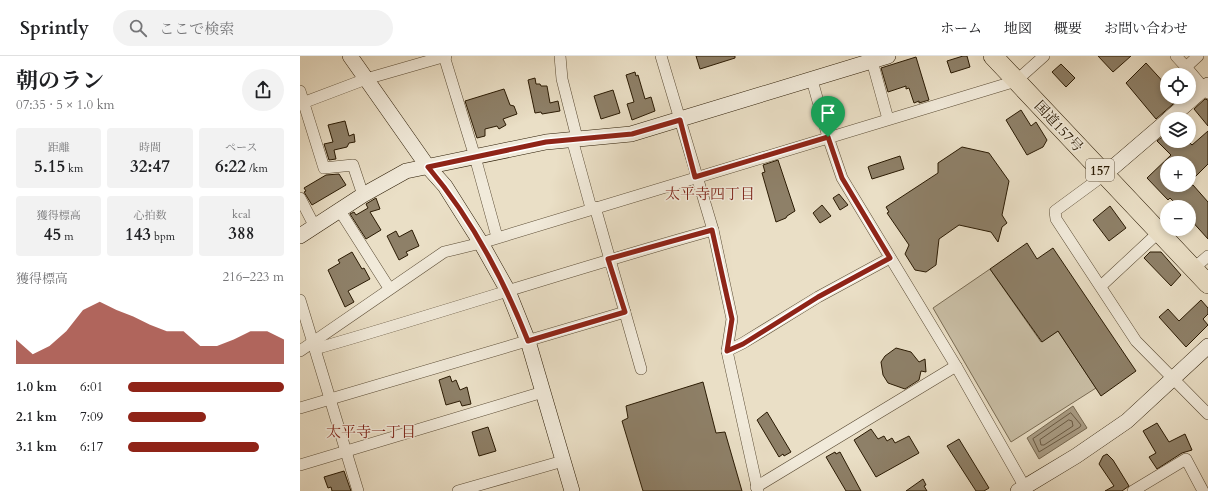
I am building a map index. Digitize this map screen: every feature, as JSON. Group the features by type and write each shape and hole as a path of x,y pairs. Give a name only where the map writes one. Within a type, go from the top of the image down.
{"highway":[{"name":"国道157号","path":"993,56 1159,232 1201,262 1208,284"}],"street":[{"path":"350,56 428,167 445,186 482,243 508,291 528,341 572,491"},
{"path":"302,103 366,79 444,56 475,157 497,237"},
{"path":"560,56 562,79 574,138 593,208 641,369"},
{"path":"661,56 695,177 712,230 732,319 727,351 757,489 956,366"},
{"path":"314,346 389,288 444,252 482,243 497,237 1016,81 1044,56"},
{"path":"1176,56 1186,68 1198,56"},
{"path":"300,236 401,173 546,142 574,138 632,134 812,80 877,58 888,120"},
{"path":"1178,112 1207,89 1196,78"},
{"path":"812,80 828,137 842,178 956,366 1023,490 1127,421 1208,346"},
{"path":"300,91 302,103 324,168 353,165 363,196"},
{"path":"1160,127 1104,175 1055,211 1056,219 1136,341 1208,414"},
{"path":"300,198 315,227"},
{"path":"340,211 389,288"},
{"path":"300,351 436,314 608,259 712,230"},
{"path":"1101,286 1159,232"},
{"path":"727,351 743,344 818,297 890,258"},
{"path":"300,300 358,491"},
{"path":"300,408 625,312"},
{"path":"300,465 543,392"},
{"path":"1133,491 1186,459 1203,491"},
{"path":"458,491 563,461"}],"shaded area":[{"path":"990,269 1041,342 1058,331 1096,388 1011,442 933,308"}],"water":[{"path":"1073,406 1087,428 1039,459 1027,438"}],"building":[{"path":"696,56 735,56 735,58 700,69"},
{"path":"967,56 970,67 951,73 947,61"},
{"path":"1098,56 1131,56 1113,72"},
{"path":"916,57 929,100 919,103 919,101 914,103 909,88 906,89 906,86 888,92 881,68"},
{"path":"1146,63 1160,78 1160,104 1173,104 1164,112 1160,112 1160,115 1156,119 1126,83"},
{"path":"1061,64 1075,78 1066,87 1052,72"},
{"path":"635,72 636,76 638,75 645,99 651,97 655,111 632,120 627,104 634,102 626,75"},
{"path":"535,78 536,84 547,86 550,103 558,101 560,111 542,114 541,112 535,113 528,80"},
{"path":"504,89 510,105 514,106 517,114 503,119 506,125 499,129 497,126 485,129 485,136 477,138 465,101"},
{"path":"613,90 620,113 601,119 594,96"},
{"path":"1205,99 1208,100 1208,126 1194,109"},
{"path":"1021,110 1031,126 1036,122 1047,140 1043,147 1027,155 1006,120"},
{"path":"345,121 349,136 354,134 355,142 349,143 347,147 334,150 336,159 329,160 324,144 333,142 328,125"},
{"path":"1208,131 1208,164 1196,176 1196,156 1170,156 1171,155 1164,148 1196,148 1196,142"},
{"path":"962,147 989,153 1009,181 1002,215 1007,223 1002,227 998,242 991,232 959,225 939,239 936,265 926,272 915,270 905,254 909,245 887,213 889,212 886,207 938,173 938,163"},
{"path":"900,156 904,169 872,179 868,167"},
{"path":"778,160 795,211 786,218 776,222 762,173 765,172 763,165"},
{"path":"1160,166 1160,192 1147,178"},
{"path":"339,174 346,185 312,205 304,192 306,191 304,188 326,175"},
{"path":"1196,188 1208,202 1208,239 1196,226 1196,200 1172,200 1170,198 1168,200 1160,192 1196,192"},
{"path":"839,194 848,205 840,210 833,198"},
{"path":"376,198 380,209 370,212 381,230 366,239 350,214 354,212 356,215 368,208 366,204"},
{"path":"822,205 831,216 820,223 813,213"},
{"path":"1110,206 1126,228 1109,241 1093,220"},
{"path":"412,230 419,246 406,252 408,255 399,260 387,236 396,231 399,237"},
{"path":"1027,243 1037,259 1053,248 1136,371 1101,396 1058,331 1042,342 990,269"},
{"path":"352,252 370,279 348,291 354,302 345,307 328,270 340,263 338,260"},
{"path":"1150,252 1161,252 1181,275 1171,286 1144,258"},
{"path":"1201,300 1208,308 1208,314 1203,319 1208,325 1186,347 1159,317 1168,309 1179,321"},
{"path":"896,348 911,352 919,362 925,359 926,372 921,371 919,380 905,389 888,383 883,375 881,362 885,356"},
{"path":"450,376 452,382 456,380 460,390 467,387 471,404 462,406 460,401 446,405 439,380"},
{"path":"703,382 716,433 725,432 742,491 643,491 622,421 628,418 626,406"},
{"path":"767,412 791,452 784,456 783,454 779,457 757,420"},
{"path":"1157,423 1169,442 1185,434 1192,450 1182,453 1157,469 1149,457 1156,453 1143,431"},
{"path":"488,427 496,451 479,456 472,432"},
{"path":"871,429 878,439 884,436 887,441 892,438 895,443 909,436 919,453 876,477 854,440"},
{"path":"959,439 989,488 984,491 976,491 947,446"},
{"path":"835,452 836,454 840,452 861,491 846,491 826,457"},
{"path":"1107,454 1113,460 1129,486 1122,491 1105,491 1114,486 1099,464 1103,456"},
{"path":"344,471 351,491 332,491 331,487 328,488 324,477"},
{"path":"923,479 926,485 924,486 927,491 906,491"}],"district":[{"name":"太平寺四丁目","path":"710,194"},
{"name":"太平寺一丁目","path":"371,432"}],"route":[{"path":"680,120 695,177 828,137 842,178 890,258 818,297 743,344 727,351 732,319 712,230 608,259 625,312 528,341 508,291 482,243 445,186 428,167 546,142 576,138 632,134 680,120"}]}
